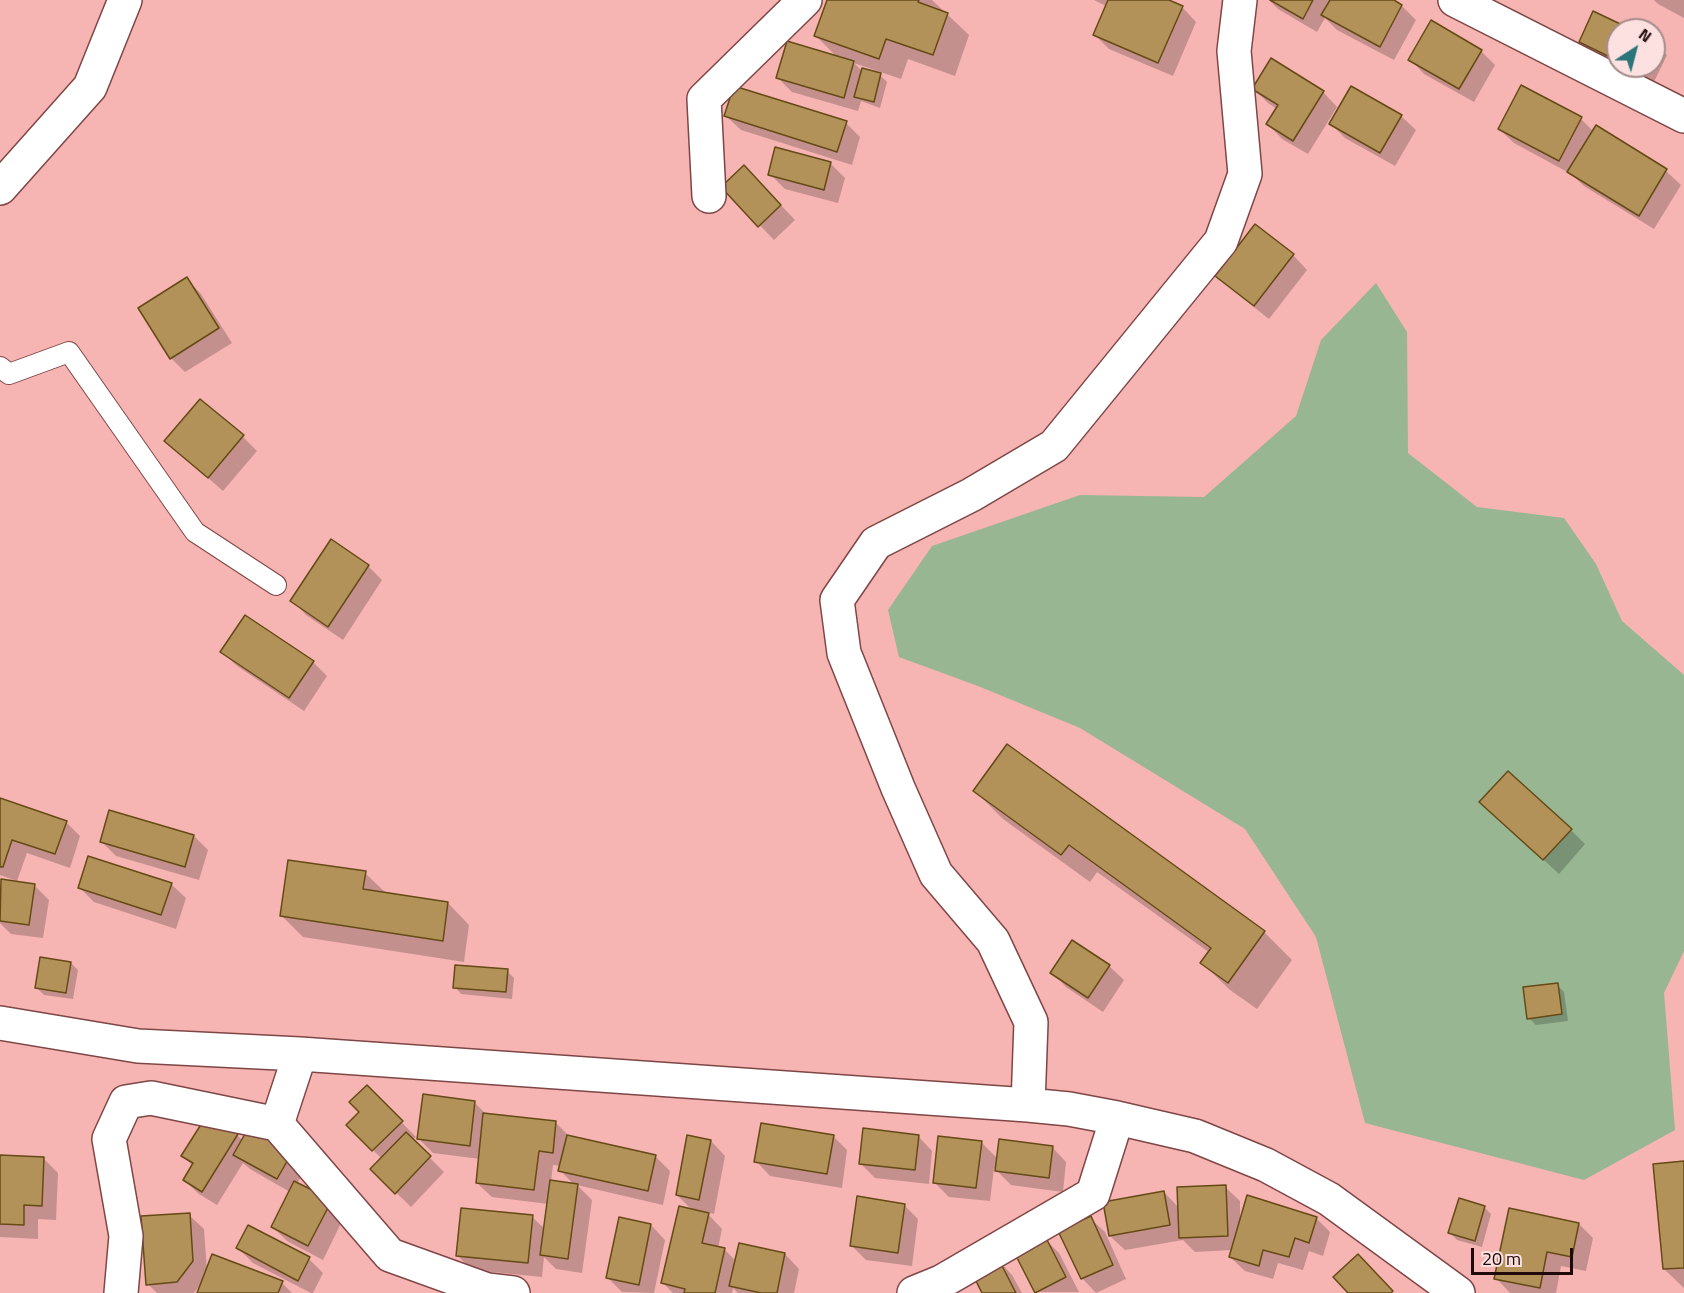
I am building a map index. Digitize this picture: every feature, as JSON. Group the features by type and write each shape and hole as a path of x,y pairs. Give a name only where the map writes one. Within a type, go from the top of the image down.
{"street":[{"path":"0,188 90,87 125,0"},
{"path":"709,196 704,99 805,0"},
{"path":"1028,1105 1031,1022 993,941 936,874 898,788 844,654 837,600 876,543 971,495 1054,446 1221,241 1245,174 1234,51 1240,0"},
{"path":"1455,0 1684,116"},
{"path":"0,1023 138,1046 300,1054 1069,1109 1195,1136 1266,1165 1329,1199 1458,1293"},
{"path":"278,1124 300,1054"},
{"path":"121,1293 126,1236 109,1139 126,1102 151,1098 278,1124 390,1255 487,1290 513,1293"},
{"path":"914,1293 941,1282 1093,1194 1117,1118"}],"lane":[{"path":"0,367 9,374 69,352 195,532 276,585"}],"green space":[{"path":"1376,283 1407,332 1408,453 1477,507 1564,518 1596,564 1622,621 1684,675 1684,951 1664,993 1675,1130 1584,1180 1365,1123 1316,937 1245,829 1080,728 978,686 899,657 888,610 932,546 1080,495 1204,497 1296,416 1321,340"}],"building":[{"path":"827,0 919,0 918,2 948,13 933,55 886,39 879,59 814,36"},
{"path":"1108,0 1169,0 1183,6 1158,63 1093,35"},
{"path":"1270,0 1313,0 1303,19"},
{"path":"1330,0 1394,0 1402,5 1380,47 1321,15"},
{"path":"1593,11 1608,18 1606,55 1579,42"},
{"path":"1431,20 1482,50 1459,89 1408,60"},
{"path":"787,41 854,61 844,98 776,78"},
{"path":"1271,58 1324,91 1293,141 1266,124 1278,105 1252,89"},
{"path":"862,68 881,73 874,102 854,97"},
{"path":"1521,85 1582,117 1559,161 1498,129"},
{"path":"734,86 847,121 837,152 724,116"},
{"path":"1351,86 1402,115 1380,153 1329,124"},
{"path":"1596,125 1667,169 1639,216 1567,172"},
{"path":"775,147 831,162 824,190 768,175"},
{"path":"744,165 781,205 758,227 721,187"},
{"path":"1255,224 1294,254 1254,306 1215,276"},
{"path":"187,277 219,328 170,359 138,308"},
{"path":"200,399 244,435 208,478 164,441"},
{"path":"331,539 369,565 328,627 290,601"},
{"path":"245,615 314,661 289,698 220,652"},
{"path":"1007,744 1265,931 1228,983 1200,963 1211,948 1069,845 1061,855 973,791"},
{"path":"1508,771 1572,829 1543,860 1479,802"},
{"path":"0,798 67,821 55,854 12,840 3,867 0,867"},
{"path":"109,810 194,835 185,867 100,842"},
{"path":"88,856 172,883 161,915 78,888"},
{"path":"288,860 366,871 363,889 448,902 443,941 280,916"},
{"path":"1,879 35,884 29,925 0,921"},
{"path":"1072,940 1110,965 1088,998 1050,973"},
{"path":"40,957 71,962 66,993 35,988"},
{"path":"455,965 508,969 506,992 453,988"},
{"path":"1558,983 1562,1014 1527,1019 1523,987"},
{"path":"367,1085 403,1121 372,1151 346,1125 359,1112 349,1102"},
{"path":"423,1094 475,1101 470,1146 417,1139"},
{"path":"483,1113 556,1121 553,1153 539,1151 534,1190 476,1183"},
{"path":"207,1115 238,1134 202,1192 183,1180 193,1163 181,1156"},
{"path":"761,1123 834,1135 827,1174 754,1162"},
{"path":"250,1125 294,1149 277,1179 233,1155"},
{"path":"863,1128 919,1135 915,1170 859,1164"},
{"path":"406,1132 431,1156 395,1194 370,1169"},
{"path":"567,1135 656,1155 648,1191 558,1171"},
{"path":"687,1135 711,1140 699,1200 676,1195"},
{"path":"938,1136 982,1141 976,1188 933,1183"},
{"path":"999,1139 1053,1146 1049,1178 995,1171"},
{"path":"0,1155 44,1157 42,1206 24,1205 24,1225 0,1224"},
{"path":"1684,1161 1684,1268 1663,1269 1653,1164"},
{"path":"550,1180 578,1184 568,1259 540,1255"},
{"path":"294,1181 332,1200 308,1246 271,1227"},
{"path":"1226,1185 1228,1236 1179,1238 1177,1187"},
{"path":"1164,1191 1170,1225 1109,1236 1103,1202"},
{"path":"1247,1195 1317,1217 1309,1243 1295,1238 1289,1257 1263,1250 1259,1266 1229,1257"},
{"path":"857,1196 905,1204 898,1253 850,1246"},
{"path":"1459,1198 1485,1206 1475,1241 1448,1233"},
{"path":"679,1206 709,1213 702,1243 725,1248 715,1293 684,1293 685,1289 661,1283"},
{"path":"461,1208 533,1215 528,1263 456,1256"},
{"path":"1509,1208 1579,1223 1572,1257 1547,1252 1540,1288 1494,1279"},
{"path":"190,1213 193,1261 177,1282 146,1285 141,1216"},
{"path":"1091,1216 1113,1265 1081,1279 1058,1231"},
{"path":"619,1217 651,1224 639,1285 606,1278"},
{"path":"248,1225 310,1257 298,1281 236,1248"},
{"path":"1045,1236 1066,1277 1035,1293 1014,1252"},
{"path":"739,1243 785,1253 777,1293 761,1293 729,1286"},
{"path":"212,1254 283,1281 278,1293 197,1293"},
{"path":"1358,1254 1393,1291 1391,1293 1348,1293 1333,1277"},
{"path":"998,1258 1016,1293 982,1293 971,1271"}]}
